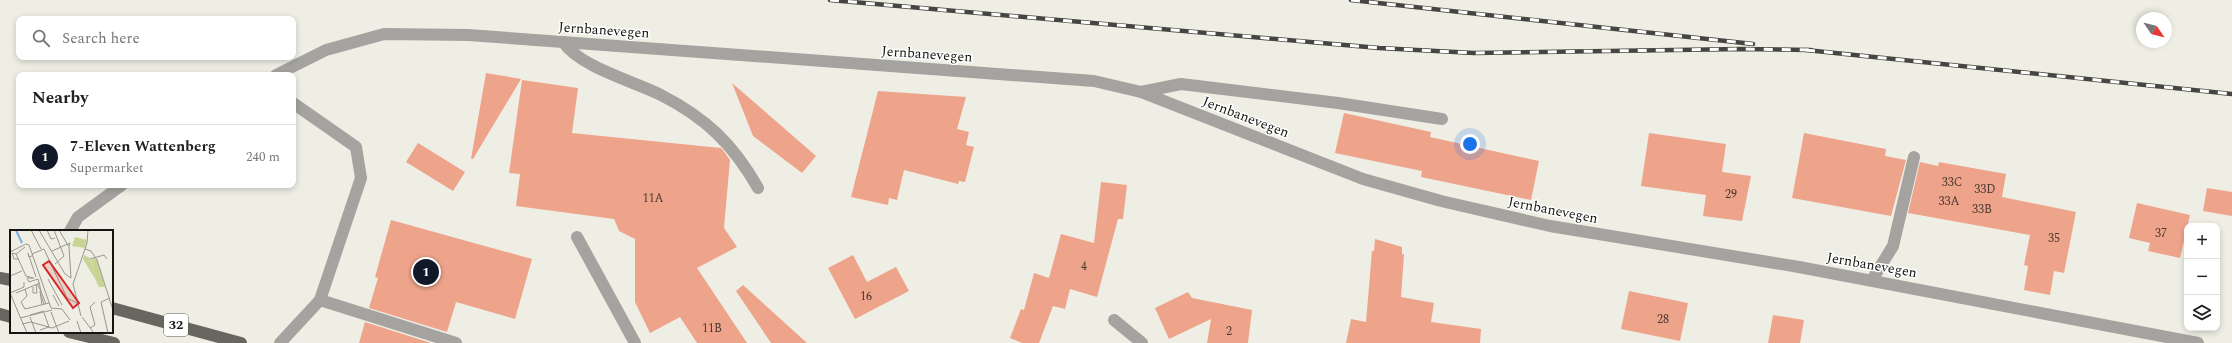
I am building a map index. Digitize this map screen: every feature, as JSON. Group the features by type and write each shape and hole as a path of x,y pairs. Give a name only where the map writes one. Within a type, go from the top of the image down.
{"main road":[{"path":"0,278 10,280"},
{"name":"32","path":"113,308 241,343"},
{"path":"0,314 10,317"},
{"path":"73,333 114,343"}],"street":[{"name":"Jernbanevegen","path":"282,72 326,50 384,34 468,35 1094,81 1141,92 1363,179 1441,202 1550,226 1872,280 2198,343"},
{"path":"563,42 570,52 583,61 661,95 700,117 729,144 758,188"},
{"path":"1141,92 1181,84 1338,103 1442,119"},
{"path":"280,343 320,300 362,178 356,147 296,105"},
{"path":"1872,280 1893,246 1914,156"},
{"path":"71,230 78,217 118,188"},
{"path":"577,237 635,343"},
{"path":"320,300 456,343"},
{"path":"1114,320 1142,343"}],"building":[{"path":"486,73 521,79 473,159 471,159"},
{"path":"522,80 578,88 572,133 721,148 723,150 730,160 724,228 737,247 697,268 747,343 697,343 680,317 650,333 635,302 635,239 619,231 614,219 516,206 520,174 509,173"},
{"path":"732,83 816,156 802,173 753,136"},
{"path":"878,91 966,97 957,129 969,132 966,145 974,147 965,182 959,181 958,184 904,170 897,200 889,198 888,205 851,197"},
{"path":"1344,113 1431,132 1430,137 1539,161 1531,200 1421,177 1422,171 1335,153"},
{"path":"1649,133 1726,144 1722,172 1751,176 1742,221 1703,216 1706,195 1641,186"},
{"path":"1804,133 1886,149 1885,156 1906,160 1891,216 1792,198"},
{"path":"418,143 465,172 453,191 406,162"},
{"path":"1920,162 1938,166 1939,162 2006,174 2002,197 2076,212 2064,273 2054,271 2050,295 2024,290 2028,266 2024,265 2030,235 1908,213"},
{"path":"1101,182 1127,185 1123,219 1118,219 1097,297 1070,289 1065,309 1053,306 1039,343 1022,343 1010,338 1021,309 1024,310 1034,273 1049,278 1061,234 1094,243"},
{"path":"2207,188 2232,192 2232,216 2203,211"},
{"path":"2137,203 2190,215 2188,223 2184,223 2184,241 2180,258 2148,251 2150,243 2129,238"},
{"path":"391,220 532,259 515,319 456,302 447,332 369,308 378,278 375,277"},
{"path":"1375,239 1402,247 1402,254 1404,254 1401,297 1434,303 1431,322 1481,329 1480,343 1346,343 1351,319 1366,322 1372,251 1374,251"},
{"path":"853,255 867,282 896,267 909,291 855,319 828,268"},
{"path":"743,285 807,343 771,343 736,291"},
{"path":"1629,291 1688,303 1680,341 1621,329"},
{"path":"1188,292 1192,298 1252,310 1248,343 1207,343 1211,319 1169,339 1155,308"},
{"path":"1773,315 1804,320 1800,343 1768,343"},
{"path":"365,322 431,343 359,343"}],"railway":[{"path":"830,0 1379,48 1474,53 1742,49 1811,50"},
{"path":"1351,0 1753,44"},
{"path":"1806,50 2232,94"}],"place":[{"name":"7-Eleven Wattenberg","path":"426,272"}]}
